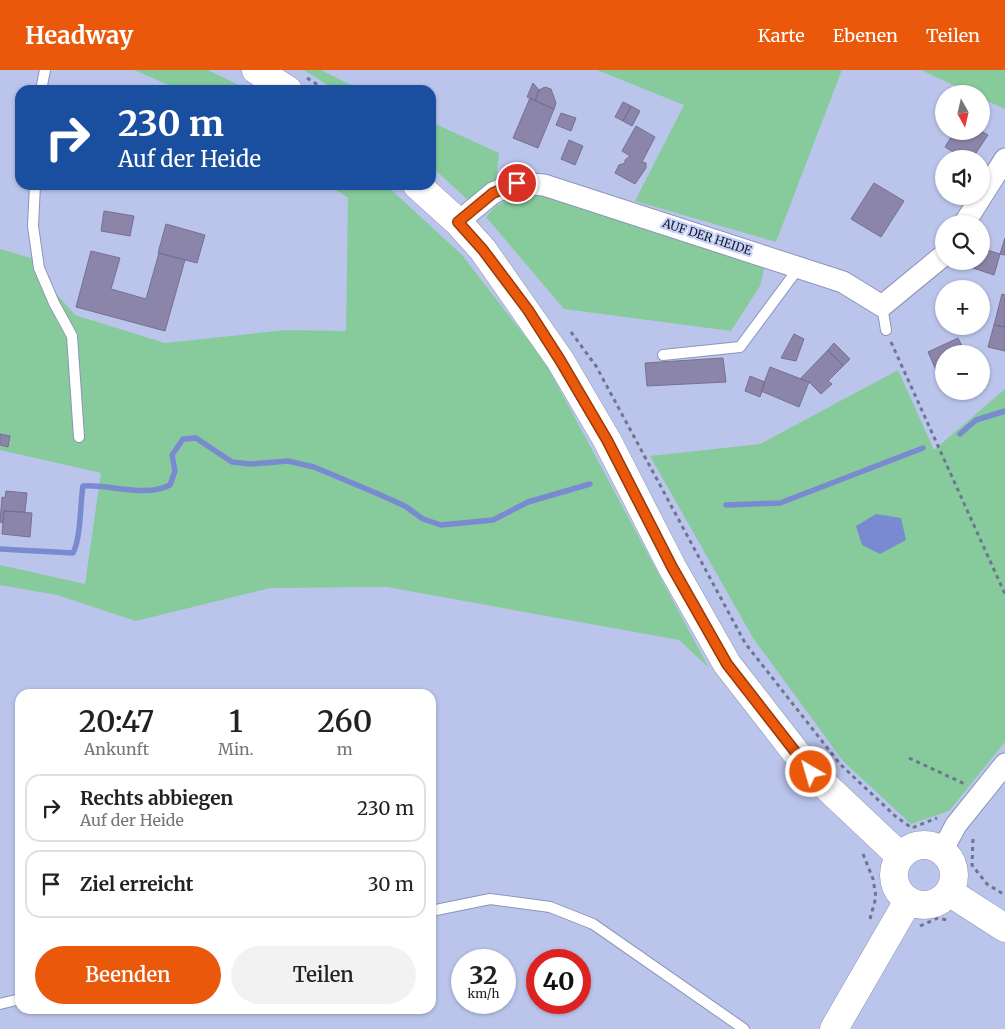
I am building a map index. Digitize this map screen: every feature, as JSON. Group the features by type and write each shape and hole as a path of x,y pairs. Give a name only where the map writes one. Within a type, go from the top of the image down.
{"street":[{"path":"256,70 280,85"},
{"path":"970,215 1005,159"},
{"name":"AUF DER HEIDE","path":"458,222 493,193 517,183 544,185 800,266 843,282 882,306"},
{"path":"423,190 458,222 483,250 528,310 607,440 672,567 727,664 811,772 886,826 900,856"},
{"path":"882,306 935,262"},
{"path":"942,851 956,825 1005,764"},
{"path":"920,845 932,846 942,851 950,860 954,870 954,882 949,892 941,900 930,905 919,905 908,901 899,892 894,881 894,868 900,856 909,849 920,845"},
{"path":"949,892 1005,928"},
{"path":"834,1029 893,930 908,901"}],"lane":[{"path":"42,85 45,70"},
{"path":"35,190 33,226 39,268 54,303 72,336 79,437"},
{"path":"663,354 740,347 800,266"},
{"path":"882,306 886,330"},
{"path":"436,910 490,899 550,907 593,924 744,1029"},
{"path":"0,1004 15,1000"}],"path":[{"path":"567,326 596,366 745,643 886,826 912,828 942,816 956,825"},
{"path":"886,330 1005,594"},
{"path":"908,758 982,792"},
{"path":"886,826 862,853 868,864 876,897 869,919 893,930"},
{"path":"972,841 972,865 987,884 1005,895"}],"green space":[{"path":"134,70 208,70 239,85 168,85"},
{"path":"304,70 321,70 351,85 327,85"},
{"path":"597,70 842,70 776,242 635,201 684,105"},
{"path":"921,70 1005,70 1005,109 990,102 990,85 953,85"},
{"path":"436,124 499,153 496,181 470,202 436,171"},
{"path":"336,190 391,190 462,255 545,362 709,668 679,640 387,587 270,588 136,621 57,595 0,585 0,565 85,584 101,473 0,450 0,249 35,259 46,282 75,315 165,343 285,330 346,331 348,198"},
{"path":"525,194 547,197 766,261 760,286 731,331 564,309 486,217 497,205"},
{"path":"898,370 934,450 1005,389 1005,742 949,811 911,824 843,761 753,638 650,456 760,444"}],"water":[{"path":"876,514 901,518 906,540 880,554 862,545 856,526"}],"building":[{"path":"533,83 539,90 535,101 527,97"},
{"path":"545,87 551,89 556,103 554,109 535,101 539,90"},
{"path":"530,98 554,109 538,148 513,138"},
{"path":"623,102 631,106 623,121 615,117"},
{"path":"631,106 640,111 632,126 623,121"},
{"path":"561,113 576,118 571,131 556,125"},
{"path":"636,126 655,137 642,162 646,163 646,168 635,184 615,173 619,165 625,163 625,160 630,156 622,151"},
{"path":"569,140 583,146 575,165 561,159"},
{"path":"949,140 985,140 978,150 950,150 945,147"},
{"path":"874,183 904,201 881,237 851,219"},
{"path":"104,211 134,216 130,236 101,231"},
{"path":"166,224 205,235 197,263 158,253"},
{"path":"1005,238 1005,255 1000,254"},
{"path":"91,251 120,258 111,289 146,299 159,253 185,260 165,331 76,307"},
{"path":"990,251 1000,254 994,275 979,270 990,270"},
{"path":"1002,294 1005,295 1005,327 994,325"},
{"path":"994,325 1005,327 1005,351 990,347 989,345"},
{"path":"794,334 804,339 796,361 781,358"},
{"path":"958,338 962,345 943,345"},
{"path":"834,343 850,359 843,366 828,350"},
{"path":"935,349 935,368 928,352"},
{"path":"828,350 843,366 828,381 832,384 821,394 809,382 800,379"},
{"path":"723,358 726,382 647,386 645,363"},
{"path":"770,367 809,382 799,407 761,391"},
{"path":"750,376 765,382 760,397 745,391"},
{"path":"0,434 10,436 8,447 0,445"},
{"path":"6,491 27,493 25,512 4,511 3,523 0,522 2,497 5,498"},
{"path":"4,511 32,513 30,537 2,534"}],"waterway":[{"path":"960,434 976,420 1005,411"},
{"path":"0,549 73,553 79,530 83,486 139,491 160,489 170,485 175,471 172,455 183,439 196,438 232,462 250,464 288,461 314,467 405,506 423,519 441,525 493,520 528,502 590,484"},
{"path":"726,505 780,503 923,448"}],"route":[{"path":"517,183 493,193 458,222 483,250 528,310 560,360 607,440 672,567 727,664 811,772"}]}
